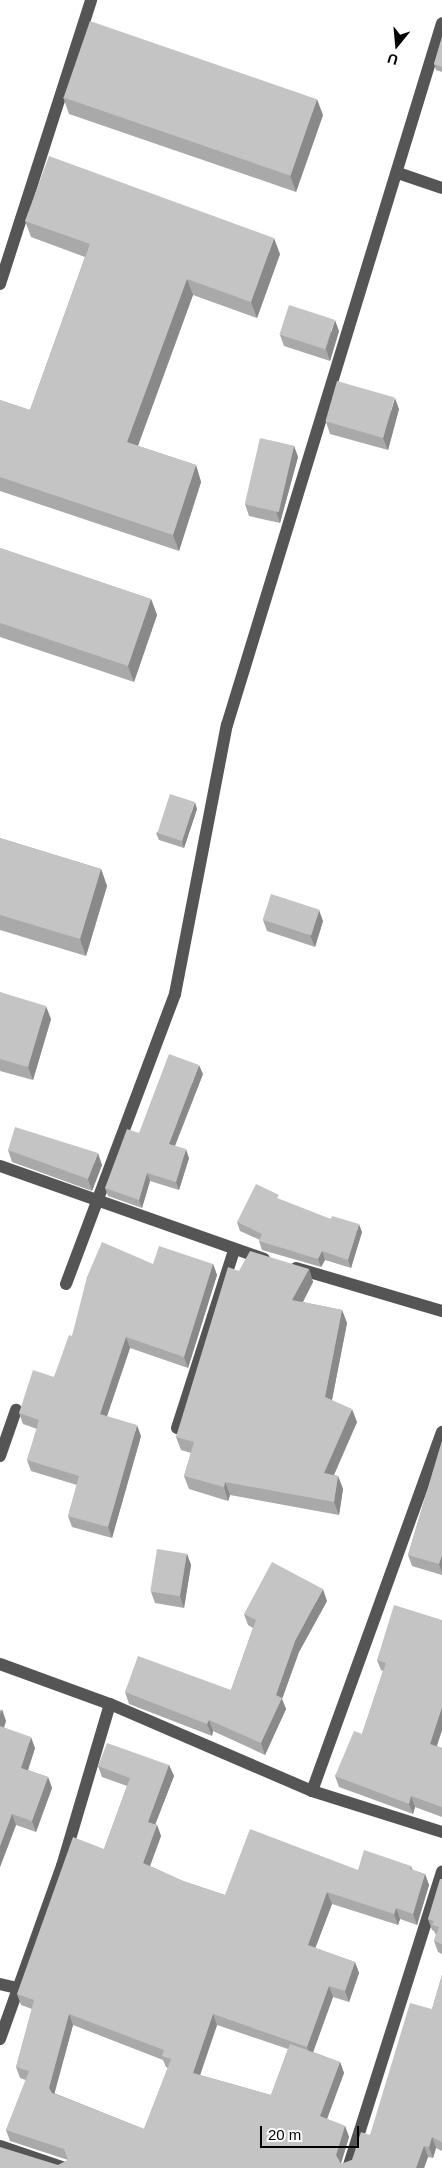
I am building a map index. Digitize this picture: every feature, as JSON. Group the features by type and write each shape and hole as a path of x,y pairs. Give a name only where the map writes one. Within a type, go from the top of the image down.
{"street":[{"path":"0,284 91,0"},
{"path":"66,1284 175,994 228,725 398,173 442,22"},
{"path":"398,173 442,188"},
{"path":"0,1166 234,1250 442,1311"},
{"path":"177,1428 234,1250"},
{"path":"0,1456 16,1410"},
{"path":"312,1791 442,1432"},
{"path":"0,1664 110,1704 312,1791 442,1832"},
{"path":"0,2039 62,1866 110,1704"},
{"path":"348,2168 442,1872"},
{"path":"0,1984 18,1988"},
{"path":"0,2146 64,2168"}],"building":[{"path":"90,21 317,99 291,176 64,98"},
{"path":"442,37 442,67 434,64"},
{"path":"49,156 274,238 251,302 187,279 127,442 196,465 173,535 0,477 0,400 30,410 90,244 25,221"},
{"path":"289,305 335,320 325,349 279,334"},
{"path":"337,381 395,398 383,438 325,421"},
{"path":"260,438 294,446 279,512 245,504"},
{"path":"0,548 151,599 128,666 0,623"},
{"path":"170,794 195,802 182,841 157,833"},
{"path":"0,838 101,869 80,939 0,915"},
{"path":"271,894 320,910 311,935 263,920"},
{"path":"0,992 46,1006 28,1067 0,1059"},
{"path":"169,1054 199,1065 169,1144 186,1149 176,1182 147,1173 139,1200 105,1188 127,1129 139,1133"},
{"path":"15,1127 98,1153 88,1179 8,1150"},
{"path":"256,1184 279,1195 277,1198 331,1219 332,1216 359,1224 348,1260 322,1251 318,1259 259,1241 262,1234 237,1222"},
{"path":"102,1242 153,1264 159,1246 213,1264 184,1357 126,1337 100,1414 137,1425 108,1527 68,1516 79,1476 27,1460 39,1420 19,1413 33,1370 54,1377 69,1335 72,1336 87,1277"},
{"path":"250,1251 309,1269 292,1300 342,1310 325,1397 352,1409 324,1473 338,1476 334,1502 225,1482 224,1487 184,1476 194,1442 176,1437 228,1267 239,1271"},
{"path":"442,1441 442,1555 439,1564 408,1555"},
{"path":"157,1549 187,1554 180,1596 150,1591"},
{"path":"272,1562 323,1589 295,1641 276,1695 282,1698 261,1743 209,1720 207,1724 125,1692 138,1656 231,1690 256,1620 244,1614"},
{"path":"394,1605 442,1620 442,1707 430,1744 442,1748 442,1807 411,1796 409,1804 335,1776 354,1731 362,1734 386,1663 377,1660"},
{"path":"0,1726 31,1737 21,1768 48,1777 32,1821 12,1814 0,1846"},
{"path":"107,1743 169,1765 148,1822 157,1825 143,1863 183,1881 225,1895 250,1829 358,1870 364,1850 411,1866 410,1869 425,1874 413,1914 396,1908 394,1914 327,1892 308,1945 355,1962 345,1991 329,1986 307,2047 213,2014 193,2073 271,2095 290,2044 340,2062 320,2116 345,2126 336,2155 341,2164 352,2160 361,2132 370,2135 410,2003 432,2009 442,1975 442,2142 432,2137 429,2147 424,2146 416,2168 0,2168 0,2147 58,2165 68,2160 64,2149 6,2130 29,2071 16,2067 34,2000 17,1994 73,1837 104,1849 130,1778 98,1766","holes":["69,2014 164,2050 162,2056 171,2059 144,2129 52,2093 49,2088"]},
{"path":"440,1879 442,1879 442,1944 434,1941 439,1927 432,1925 434,1921 428,1919"}]}
